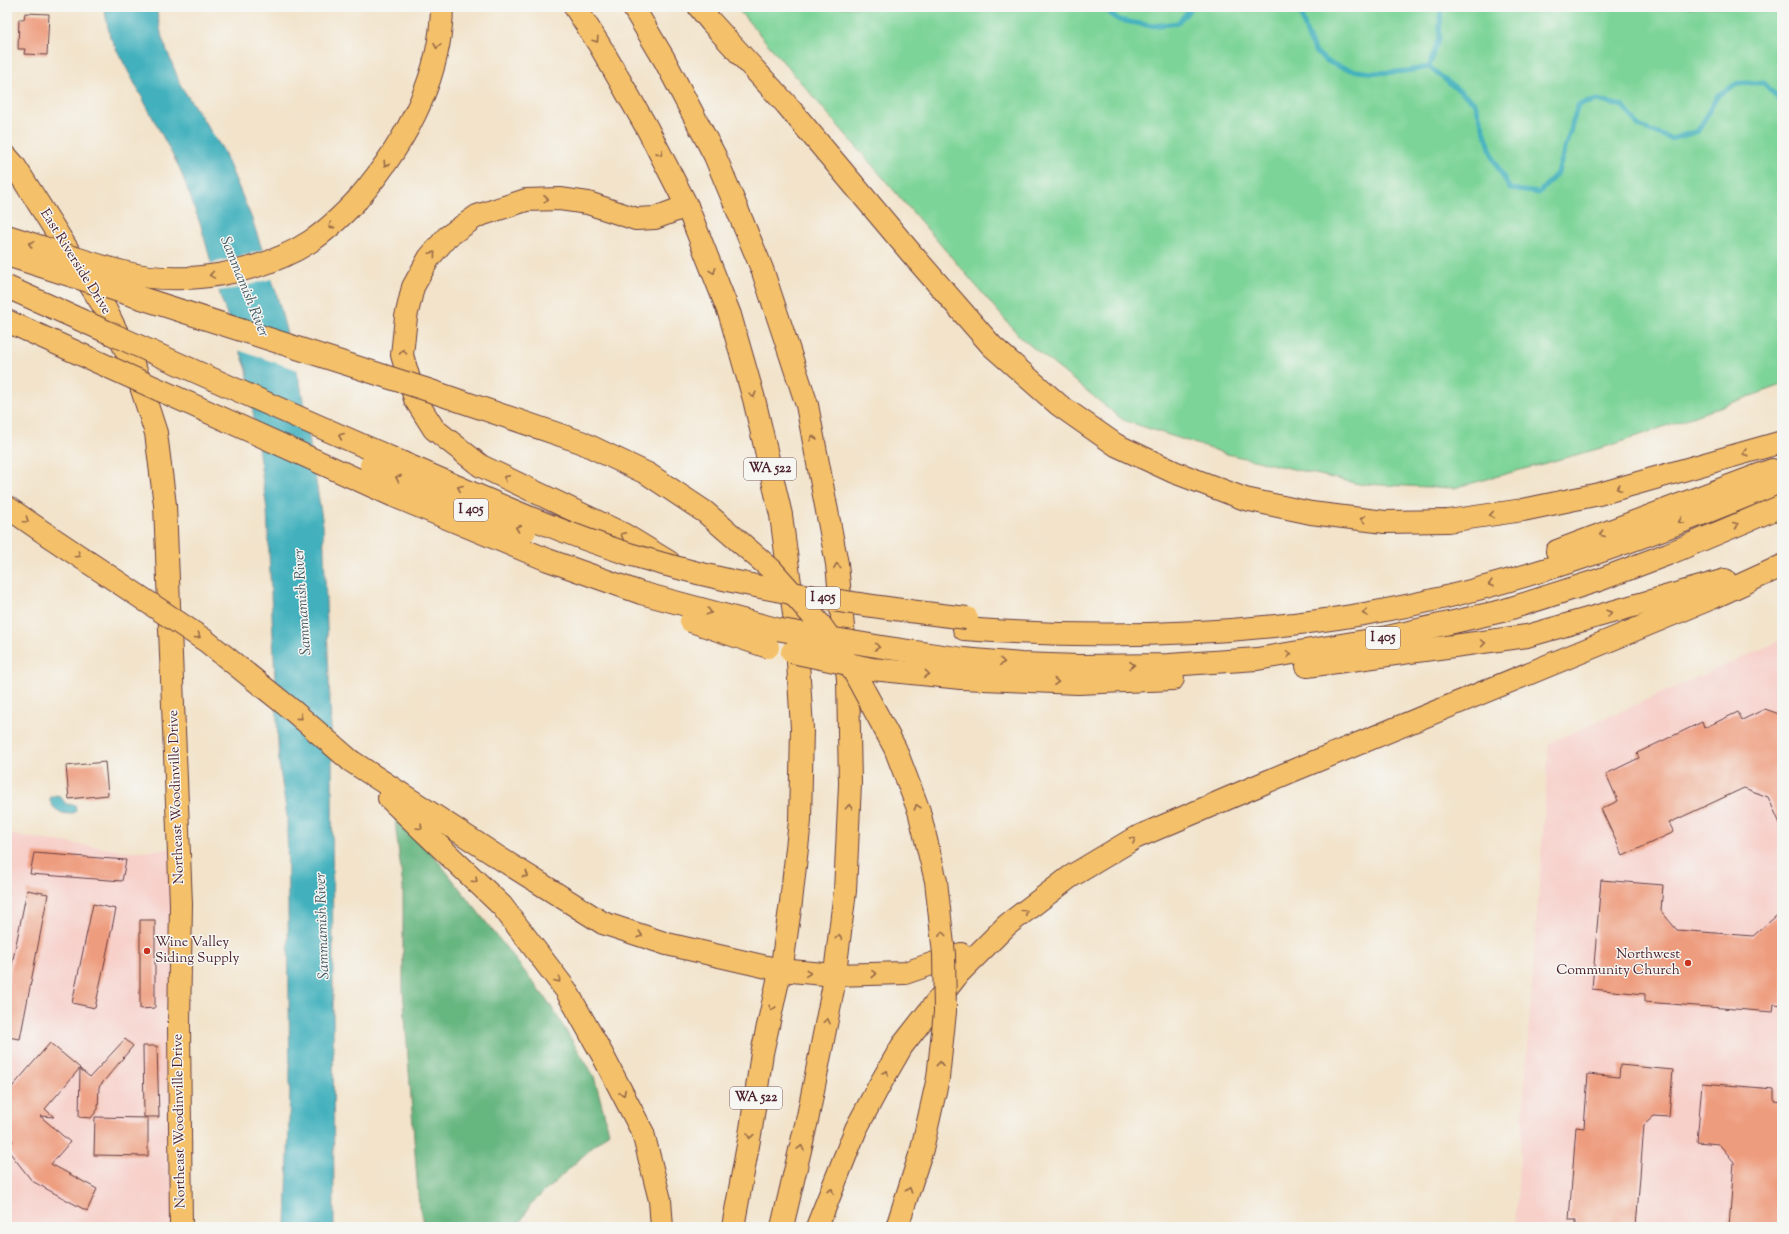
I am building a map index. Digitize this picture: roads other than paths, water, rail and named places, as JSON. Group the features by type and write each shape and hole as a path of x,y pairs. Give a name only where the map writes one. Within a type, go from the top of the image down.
{"main road":[{"path":"7,236 124,272 158,278 191,278 228,273 281,256 315,238 336,222 377,177 393,153 411,122 431,74 442,22 442,7"},
{"name":"WA 522","path":"574,7 600,46 647,128 688,206 730,315 754,399 780,515 796,629 802,729 800,821 791,902 780,970 762,1053 751,1129 733,1227"},
{"name":"WA 522","path":"633,7 664,59 715,156 762,269 807,405 837,564 848,680 850,784 844,891 835,975 808,1116 782,1227"},
{"path":"699,7 786,104 910,253 992,346 1059,405 1116,445 1174,472 1245,499 1311,513 1385,522 1448,521 1523,510 1598,494 1782,442"},
{"name":"East Riverside Drive","path":"7,157 14,165 106,310 136,371"},
{"path":"681,569 623,534 545,498 481,466 434,429 414,399 402,355 406,317 413,287 429,258 447,237 477,216 526,200 560,198 588,203 636,219 655,218 688,206"},
{"path":"7,255 428,390 581,442 648,474 705,512 771,569 819,623 854,672 895,748 919,812 936,881 944,954 945,1012 938,1078 922,1149 897,1227"},
{"name":"I 405","path":"7,287 291,415 550,526 628,554 742,584 965,624 1102,623 1227,617 1349,602 1454,580 1557,551 1782,466"},
{"name":"I 405","path":"7,300 179,378 284,428 468,509 617,564 665,578 772,604 853,618 965,624 1088,636 1186,633 1272,626 1364,614 1465,592 1595,554 1730,503 1782,481"},
{"name":"I 405","path":"7,321 19,335 472,541 581,584 768,647 872,669 1169,665 1257,659 1383,638 1502,611 1599,580 1668,554 1782,506"},
{"name":"Northeast Woodinville Drive","path":"136,371 156,433 165,504 180,904 179,1026 181,1227"},
{"path":"7,507 206,641 292,710 351,761 446,854 502,906 570,997 644,1133 660,1200 662,1227"},
{"name":"I 405","path":"962,668 1078,683 1166,680 1288,669 1333,662 1522,618 1651,576 1782,521"},
{"path":"351,761 603,923 667,944 780,970 835,975 905,973 966,952 1007,925 1070,877 1135,838 1292,771 1712,598 1782,565"},
{"path":"1333,662 1527,636 1782,565"},
{"path":"817,1227 856,1129 902,1046 959,973 1007,925"}],"water":[{"name":"Sammamish River","path":"104,7 156,7 162,38 181,86 223,150 252,219 276,292 301,388 323,525 332,754 334,1227 286,1227 290,1086 287,816 279,763 267,510 247,370 221,298 201,226 180,169 110,37"},
{"path":"56,795 60,796 66,804 75,805 76,811 68,814 60,812 56,809 50,798"}],"waterway":[{"path":"1102,7 1119,20 1152,26 1178,23 1192,7"},
{"path":"1299,7 1306,31 1317,53 1328,61 1341,67 1355,71 1386,73 1429,67 1439,38 1441,7"},
{"path":"1429,67 1475,103 1494,160 1510,189 1539,193 1558,172 1578,105 1597,100 1623,106 1639,126 1671,139 1698,131 1718,95 1738,83 1764,83 1782,104"}],"place":[{"name":"Wine Valley Siding Supply","path":"147,951"},
{"name":"Northwest Community Church","path":"1688,963"}]}
